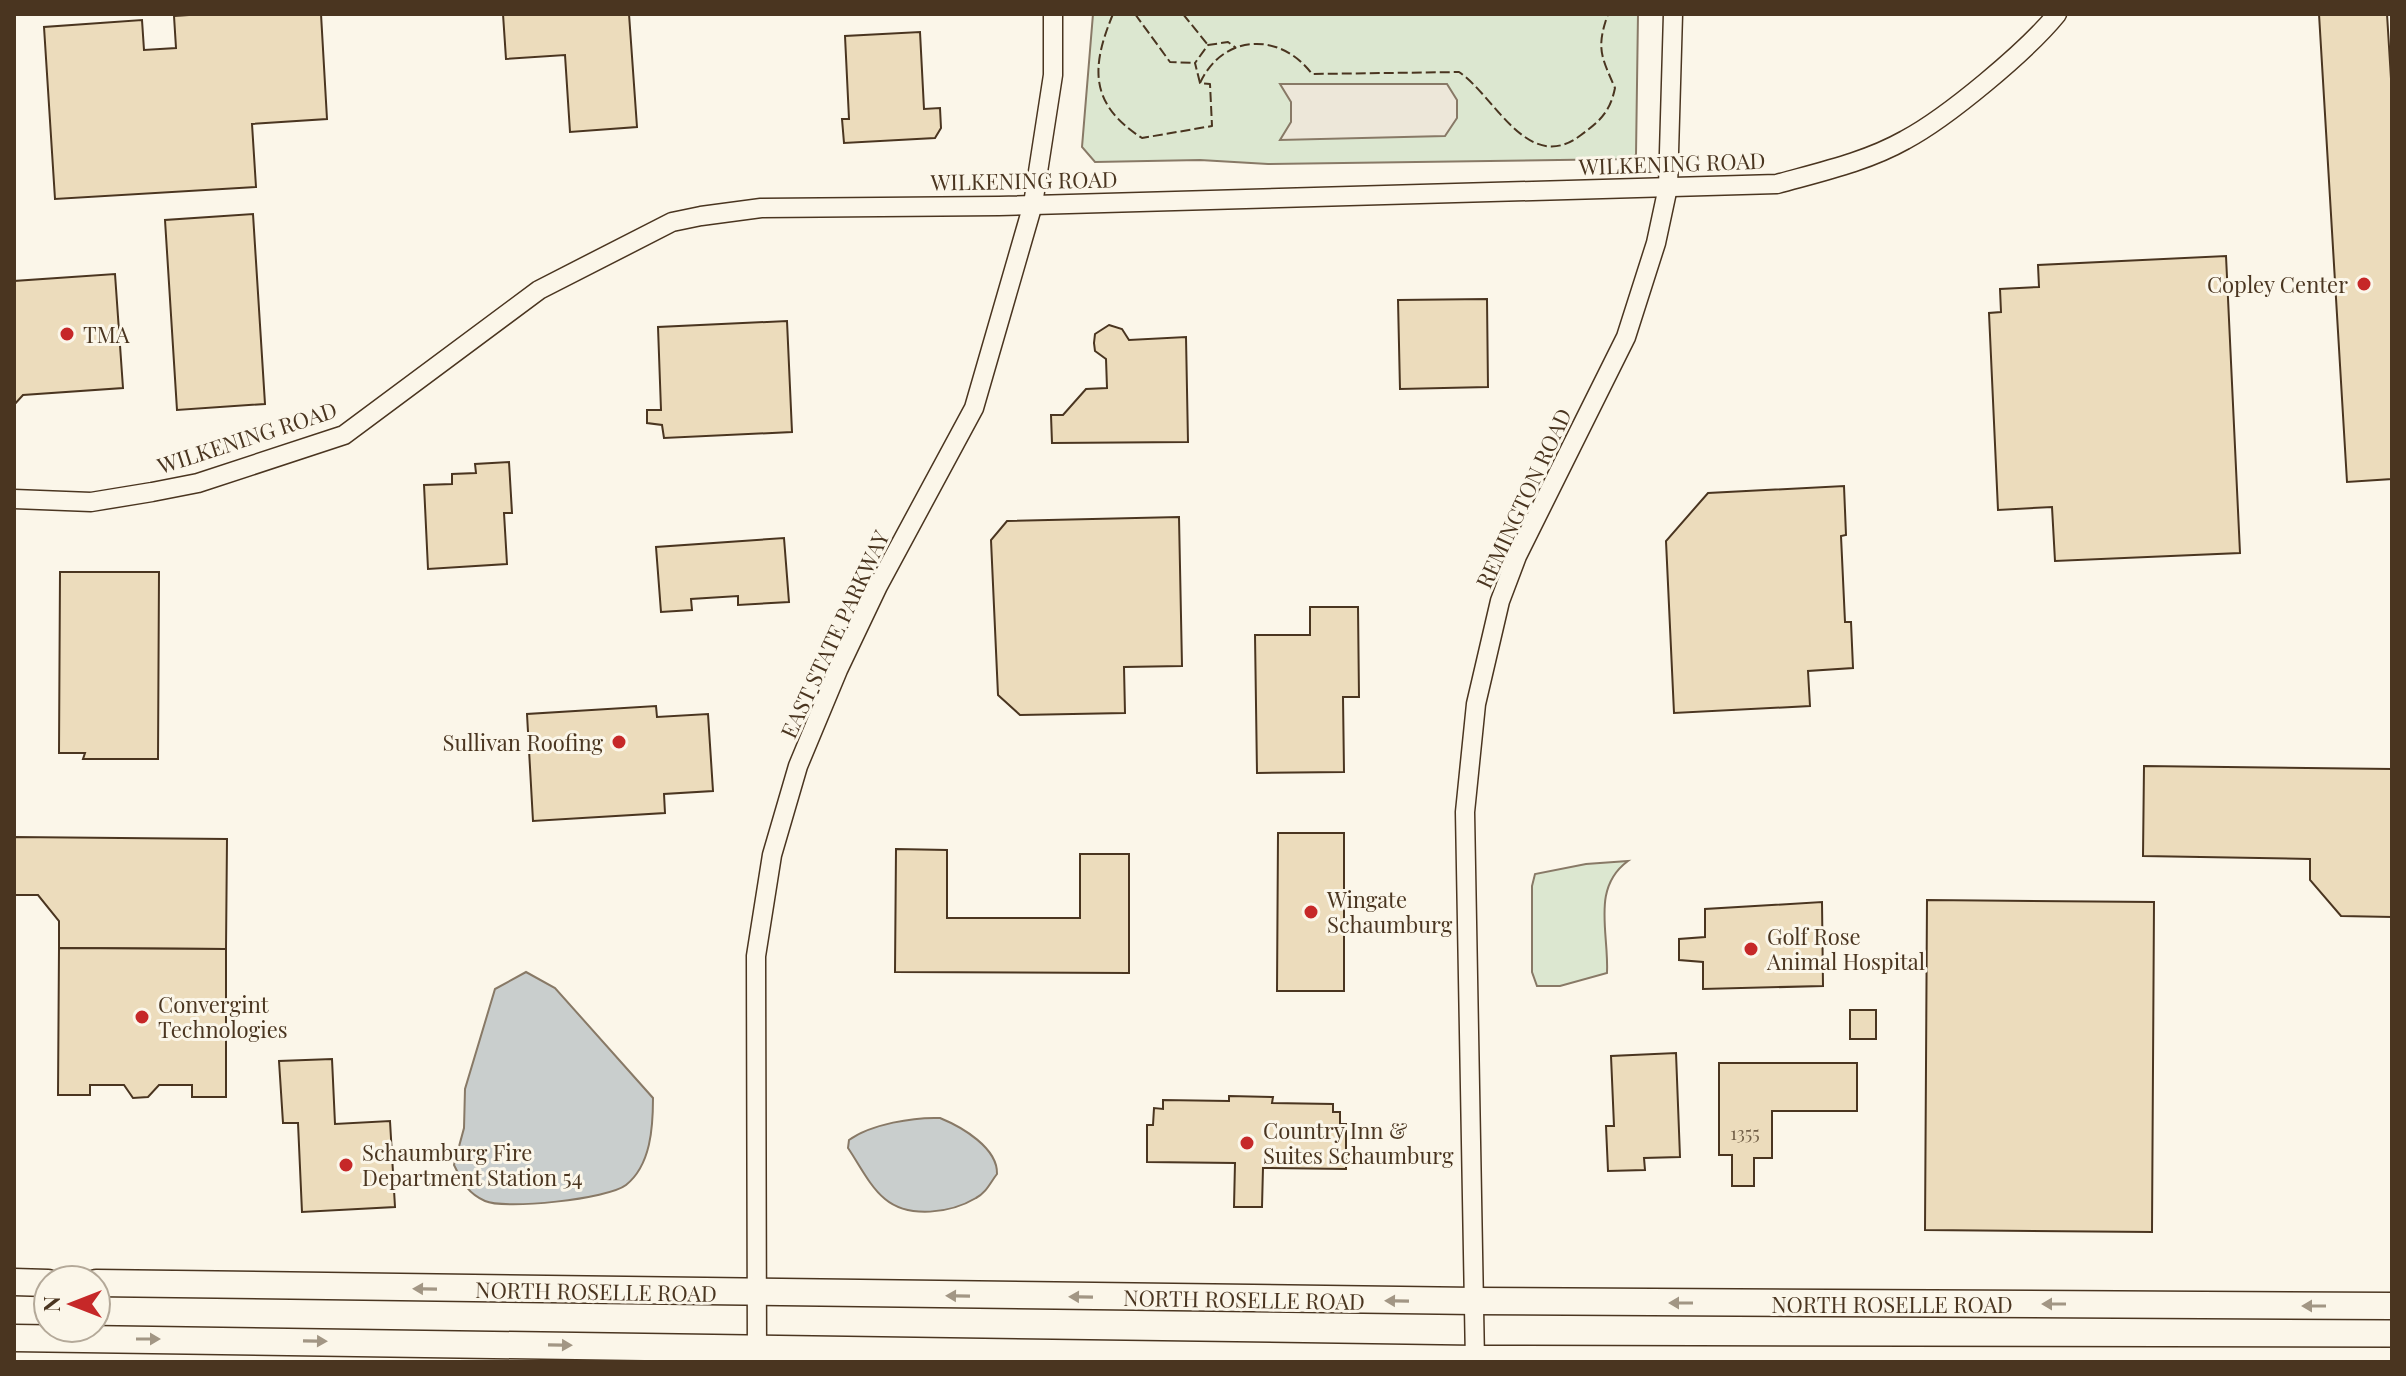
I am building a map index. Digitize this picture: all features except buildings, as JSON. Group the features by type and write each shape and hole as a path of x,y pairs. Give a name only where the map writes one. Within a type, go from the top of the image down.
{"main road":[{"name":"NORTH ROSELLE ROAD","path":"112,1283 755,1294 2392,1306"},
{"path":"14,1338 381,1352 756,1356 1474,1361 2392,1361"}],"street":[{"name":"EAST STATE PARKWAY","path":"756,1356 756,956 772,855 798,766 838,670 878,586 974,408 1033,204 1053,75 1053,14"},
{"name":"REMINGTON ROAD","path":"1474,1361 1465,812 1476,704 1500,601 1517,556 1626,337 1656,243 1668,187 1673,14"},
{"name":"WILKENING ROAD","path":"14,499 91,502 152,492 198,483 344,435 539,290 672,222 761,208 1033,204 1777,184 1844,166 1906,140 1968,95 2043,31 2057,14"}],"green space":[{"path":"1093,14 1638,14 1636,155 1628,159 1268,164 1200,160 1095,162 1082,147"},
{"path":"1628,861 1609,884 1606,897 1607,973 1560,986 1537,986 1532,972 1532,886 1535,874 1586,864"}],"shaded area":[{"path":"1280,84 1447,84 1457,100 1457,118 1445,136 1280,140 1291,122 1291,102"},
{"path":"526,972 555,988 653,1098 646,1156 634,1177 616,1190 556,1202 496,1203 485,1201 469,1190 454,1165 464,1128 465,1089 495,989"},
{"path":"940,1118 968,1133 985,1147 996,1164 997,1174 979,1196 955,1207 930,1212 895,1205 870,1182 848,1148 849,1140 893,1123"}],"fence":[{"path":"1113,14 1101,51 1099,83 1112,112 1142,138 1212,126 1210,84 1200,83 1210,67 1223,55 1237,47 1253,44 1269,45 1285,51 1312,74 1459,72 1514,128 1545,146 1562,145 1581,135 1599,120 1610,104 1615,88 1603,59 1601,44 1608,14"},
{"path":"1135,14 1170,62 1195,63"},
{"path":"1183,14 1208,45"},
{"path":"1200,83 1195,63 1208,45 1228,42 1236,48"}],"place":[{"name":"Copley Center","path":"2364,284"},
{"name":"TMA","path":"67,334"},
{"name":"Sullivan Roofing","path":"619,742"},
{"name":"Wingate Schaumburg","path":"1311,912"},
{"name":"Golf Rose Animal Hospital","path":"1751,949"},
{"name":"Convergint Technologies","path":"142,1017"},
{"name":"Country Inn & Suites Schaumburg","path":"1247,1143"},
{"name":"Schaumburg Fire Department Station 54","path":"346,1165"}]}
